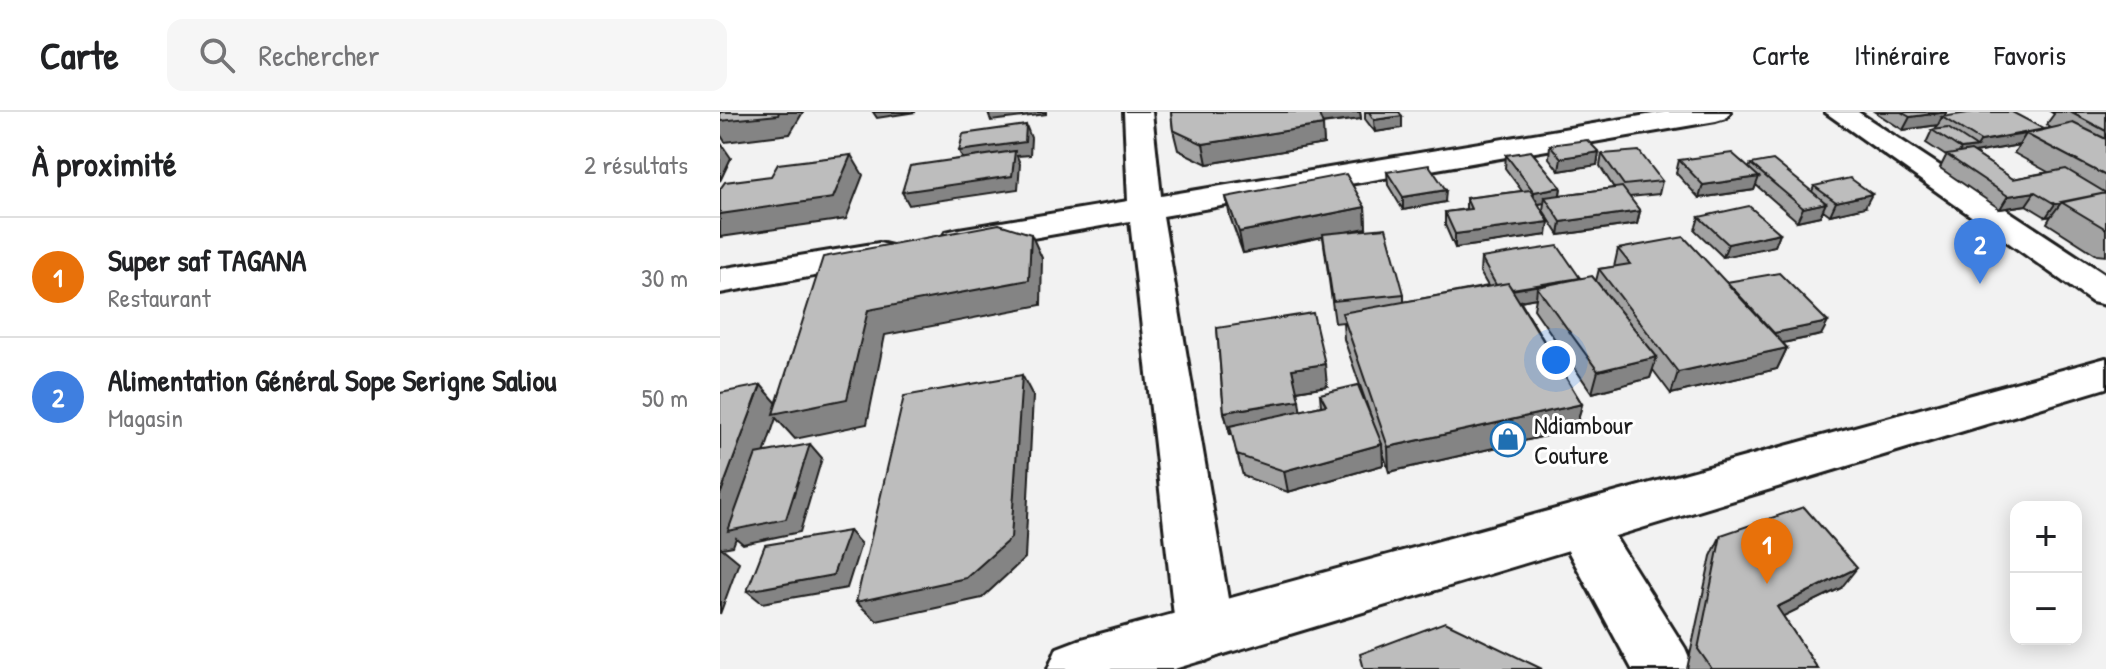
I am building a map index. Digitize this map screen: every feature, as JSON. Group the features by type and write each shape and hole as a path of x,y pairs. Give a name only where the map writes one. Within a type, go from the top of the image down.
{"street":[{"path":"1138,112 1145,208 1205,634"},
{"path":"720,281 1716,112"},
{"path":"1839,112 2106,293"},
{"path":"1078,669 2105,375"},
{"path":"1580,525 1664,669"}],"building":[{"path":"720,112 779,112 778,115 720,121"},
{"path":"1171,112 1318,112 1323,125 1203,144 1173,130"},
{"path":"1369,112 1399,112 1402,116 1374,120"},
{"path":"1901,112 1947,112 1910,117"},
{"path":"1974,112 2012,112 2044,129 1981,141 1942,117"},
{"path":"2070,112 2106,112 2106,131"},
{"path":"2073,123 2106,139 2106,176 2026,134"},
{"path":"1026,125 1025,142 959,151 963,134"},
{"path":"1948,128 1977,147 1961,149 1932,130"},
{"path":"1587,140 1599,152 1561,158 1550,145"},
{"path":"1015,151 1012,176 902,192 910,166"},
{"path":"1531,151 1561,187 1534,192 1506,155"},
{"path":"1639,151 1662,181 1624,185 1602,154"},
{"path":"1971,151 2013,179 2066,169 2106,193 2055,204 2035,192 2008,196 1947,155"},
{"path":"1732,153 1759,177 1703,185 1679,160"},
{"path":"851,155 833,198 720,214 720,189 725,182 771,176 778,164"},
{"path":"1773,160 1826,203 1803,208 1751,164"},
{"path":"1429,165 1446,190 1403,197 1387,172"},
{"path":"1346,174 1365,207 1239,232 1226,197"},
{"path":"1850,178 1872,194 1836,202 1814,186"},
{"path":"1622,187 1640,211 1561,222 1545,197"},
{"path":"1530,190 1549,222 1455,234 1445,212 1471,209 1466,198"},
{"path":"2106,193 2106,229 2061,202"},
{"path":"1749,206 1780,233 1728,244 1699,217"},
{"path":"999,224 1031,234 1029,280 868,310 847,399 773,414 823,257"},
{"path":"1386,228 1404,294 1333,301 1323,234"},
{"path":"1684,237 1787,348 1678,372 1599,269 1630,264 1618,249"},
{"path":"1558,246 1580,278 1512,289 1508,283 1496,285 1481,258"},
{"path":"1779,273 1828,322 1774,333 1727,282"},
{"path":"1592,276 1657,357 1598,371 1537,287"},
{"path":"1508,283 1582,404 1388,447 1342,313"},
{"path":"1313,313 1325,364 1292,369 1299,400 1224,412 1217,328"},
{"path":"1022,375 1011,538 966,578 856,602 904,396"},
{"path":"761,385 720,495 720,393"},
{"path":"1358,385 1382,444 1284,471 1237,455 1230,426 1326,405 1320,394"},
{"path":"810,444 786,519 728,531 756,454"},
{"path":"1804,507 1857,568 1777,607 1818,669 1712,669 1698,649 1721,535"},
{"path":"849,531 833,575 747,591 765,545"},
{"path":"1445,622 1542,669 1364,669 1360,654"}],"place":[{"name":"Alimentation Général Sope Serigne Saliou","path":"1980,284"},
{"name":"Ndiambour Couture","path":"1508,439"},
{"name":"Super saf TAGANA","path":"1767,584"}]}
